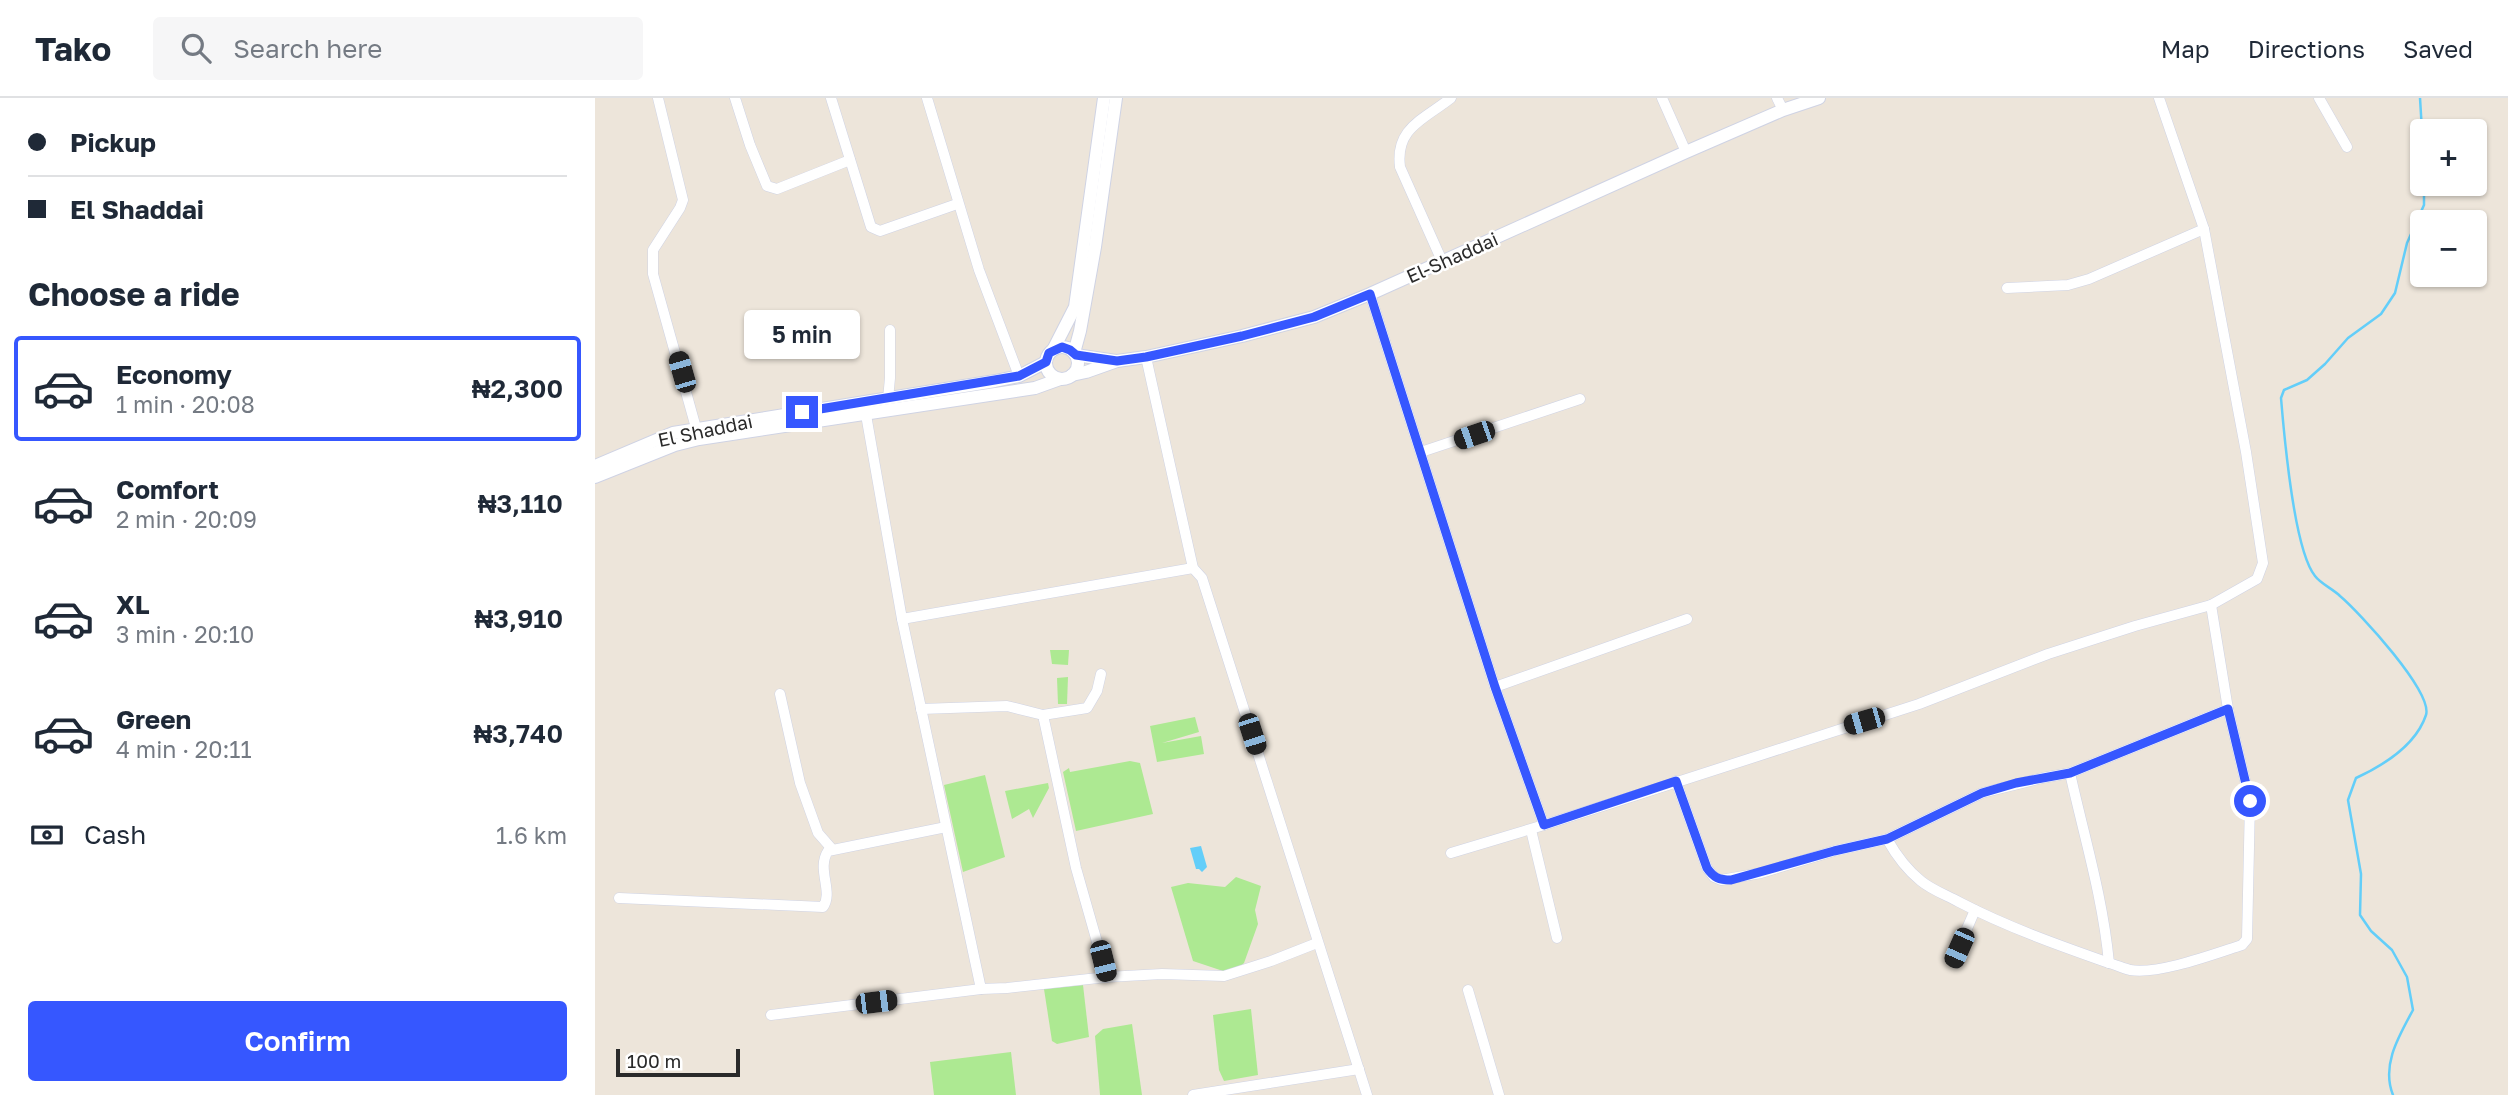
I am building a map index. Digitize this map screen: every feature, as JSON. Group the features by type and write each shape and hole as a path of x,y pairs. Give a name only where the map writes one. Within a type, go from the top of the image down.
{"street":[{"path":"658,98 683,200 653,250 653,274 698,434"},
{"path":"736,98 750,145 767,186 777,189 850,160"},
{"path":"831,98 871,227 880,231 957,204"},
{"path":"927,98 957,204 1019,376"},
{"path":"1046,362 1048,371 1066,377 1077,366 1075,354 1095,247 1104,98"},
{"path":"595,477 698,434 865,407 888,399 1019,376 1046,362 1075,307 1116,98"},
{"path":"1442,261 1400,167 1398,154 1404,134 1451,98"},
{"path":"1662,98 1686,152"},
{"path":"1777,98 1783,110"},
{"name":"El-Shaddai","path":"865,407 1035,388 1117,361 1242,336 1314,317 1686,152 1783,110 1818,98"},
{"path":"1451,853 1531,830 1908,707 2061,650 2211,605 2257,579 2263,563 2246,452 2204,229 2159,98"},
{"path":"2319,98 2347,148"},
{"path":"2007,288 2079,282 2113,270 2204,229"},
{"path":"1370,294 1495,687 1544,825"},
{"path":"888,399 890,330"},
{"path":"1053,350 1062,347 1075,354 1117,361"},
{"path":"1146,357 1193,568 1202,578 1367,1095"},
{"path":"1422,453 1580,399"},
{"path":"865,407 902,619 981,989"},
{"name":"El Shaddai","path":"595,466 656,440 698,434"},
{"path":"902,619 1193,568"},
{"path":"1887,839 1899,859 1921,881 1975,910 2051,942 2131,970 2181,964 2246,943 2250,810 2228,709 2211,605"},
{"path":"1495,687 1687,619"},
{"path":"921,709 988,705 1026,709 1043,715 1087,708 1097,691 1101,674"},
{"path":"780,694 800,783 818,833 832,849"},
{"path":"1676,781 1707,868 1714,877 1721,880 1761,873 1834,851 1887,839 1982,793 2016,783 2070,773 2228,709"},
{"path":"1043,715 1076,868 1107,977"},
{"path":"2070,773 2106,923 2109,962"},
{"path":"619,898 823,907 827,899 822,866 824,857 832,849 946,827"},
{"path":"1531,830 1557,938"},
{"path":"1953,961 1975,910"},
{"path":"771,1015 981,989 1107,977 1162,974 1224,976 1317,943"},
{"path":"1468,990 1499,1095"},
{"path":"1193,1095 1359,1069"}],"green space":[{"path":"1050,650 1069,650 1068,665 1052,664"},
{"path":"1068,677 1067,704 1058,704 1057,678"},
{"path":"1195,717 1199,732 1162,743 1201,736 1204,754 1157,762 1150,726"},
{"path":"1130,761 1140,763 1153,814 1076,831 1063,772 1069,768 1070,772"},
{"path":"985,775 1005,857 963,872 944,785"},
{"path":"1048,783 1049,788 1033,818 1029,809 1012,819 1005,791"},
{"path":"1236,877 1261,886 1255,910 1258,924 1244,963 1232,974 1193,961 1171,887 1188,883 1225,887"},
{"path":"1083,985 1089,1037 1057,1044 1052,1041 1044,989"},
{"path":"1251,1009 1258,1075 1224,1081 1219,1070 1213,1015"},
{"path":"1132,1024 1142,1095 1100,1095 1095,1036 1103,1029"},
{"path":"1011,1052 1016,1095 934,1095 930,1062"}],"water":[{"path":"1201,846 1207,867 1202,872 1196,869 1190,848"}],"waterway":[{"path":"2420,98 2421,119"},
{"path":"2393,1095 2390,1062 2397,1040 2413,1010 2407,977 2392,950 2371,931 2360,915 2361,874 2348,800 2356,778 2387,761 2415,736 2426,715 2425,704 2407,671 2393,653 2337,593 2315,576 2308,562 2301,542 2291,491 2281,398 2284,390 2307,380 2348,338 2381,314 2395,293 2407,243 2424,205 2424,196"}],"route":[{"path":"802,412 1019,376 1046,362 1049,353 1062,347 1076,355 1117,361 1146,357 1314,317 1370,294 1495,687 1544,825 1676,781 1707,868 1714,877 1731,880 1887,839 1982,793 2016,783 2070,773 2228,709 2250,801"}]}
